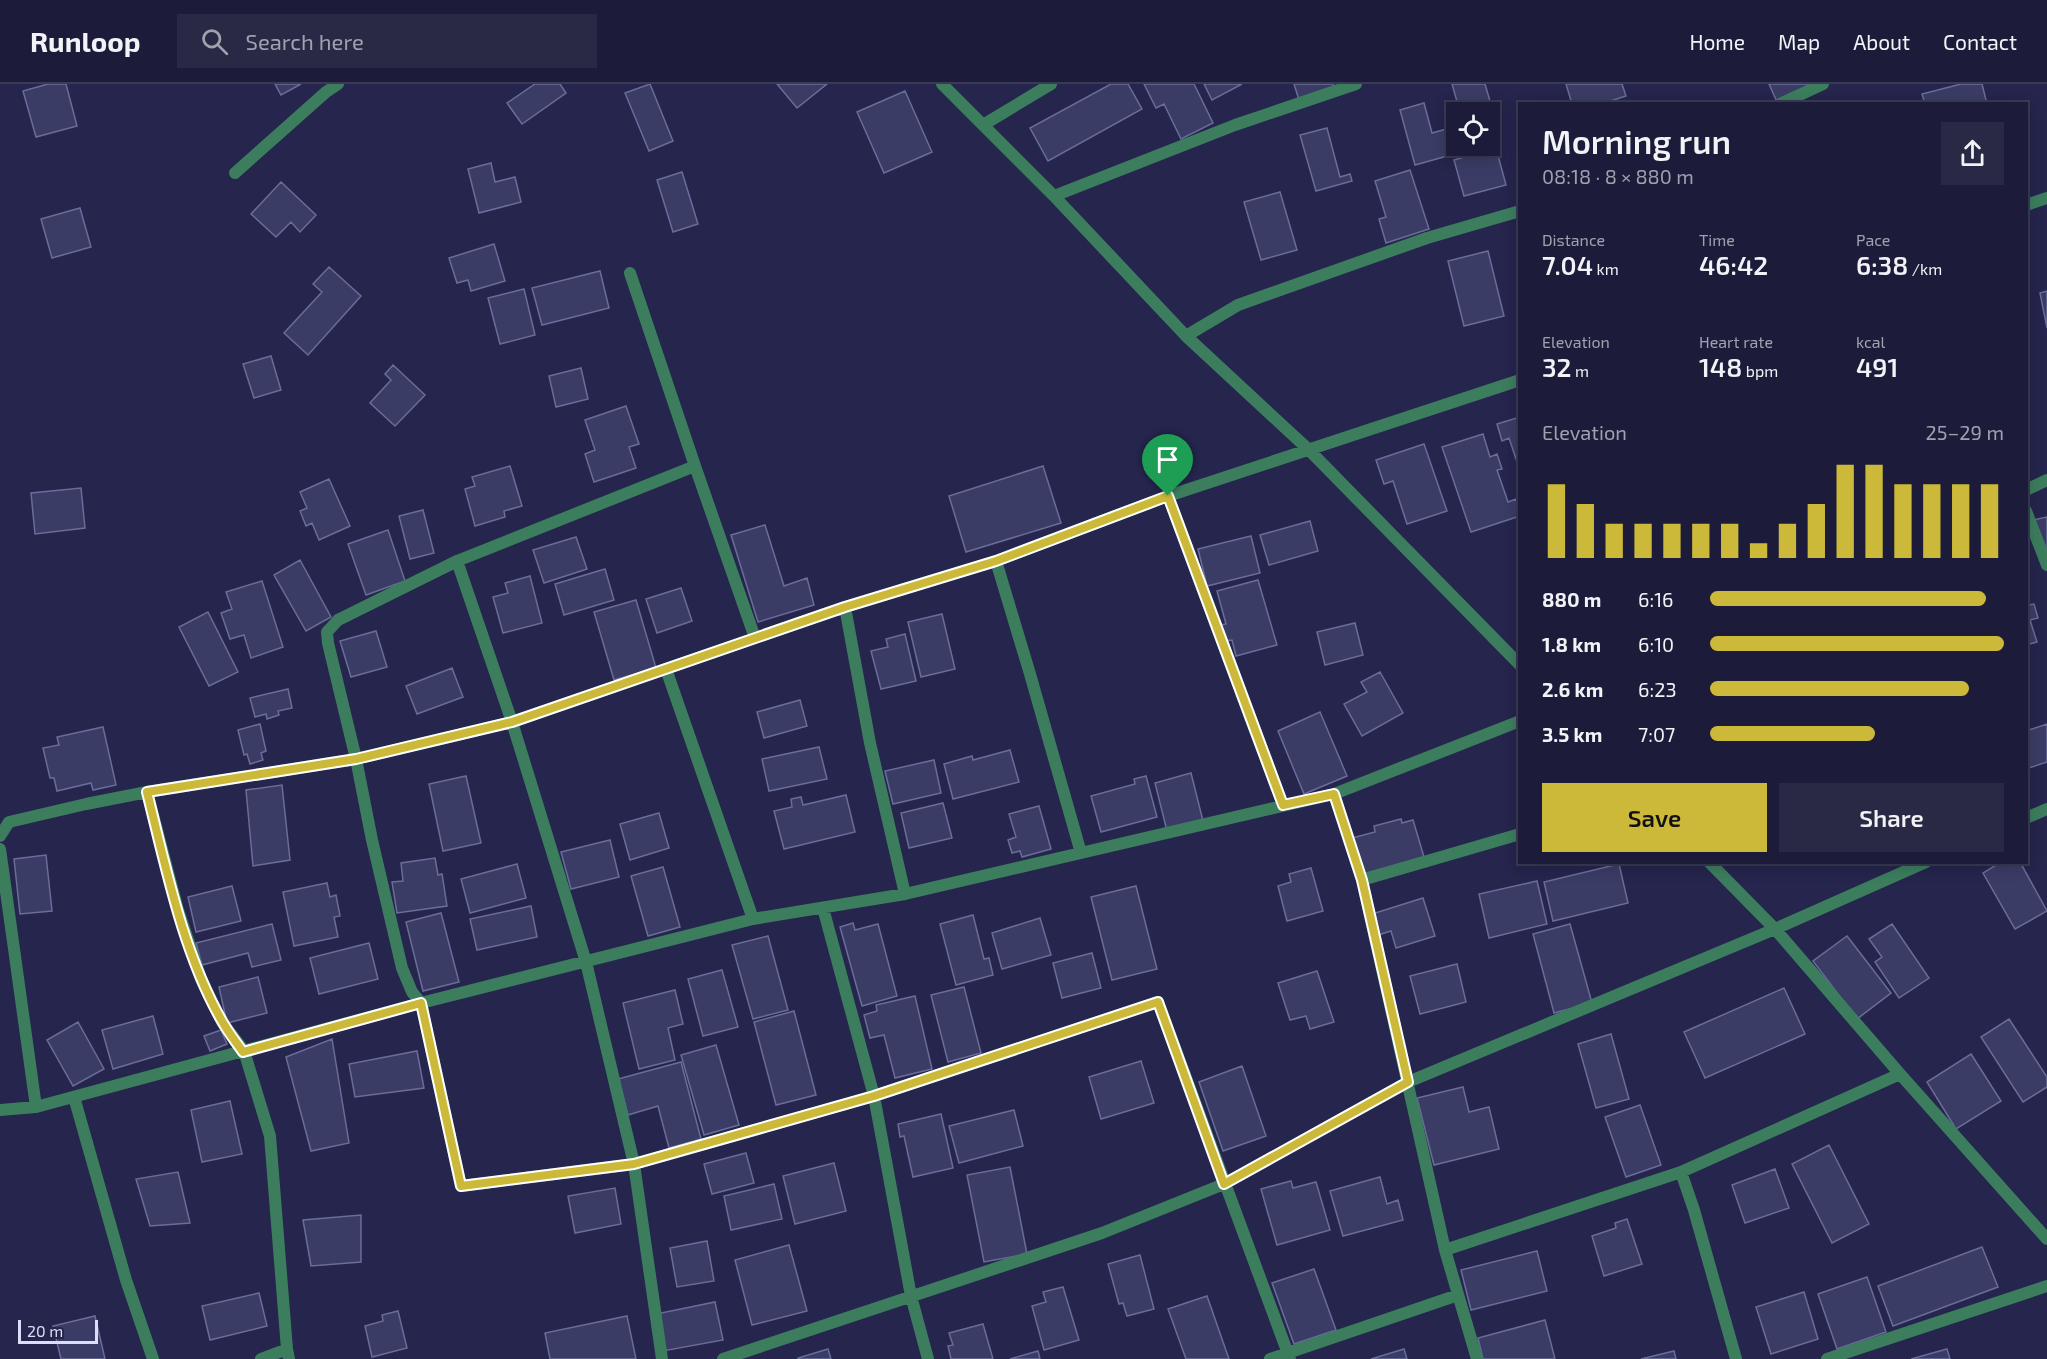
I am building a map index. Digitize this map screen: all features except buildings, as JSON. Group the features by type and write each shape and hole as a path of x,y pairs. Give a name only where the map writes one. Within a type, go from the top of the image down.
{"street":[{"path":"235,173 338,84"},
{"path":"942,84 1054,196 1186,336 1309,450 1518,663"},
{"path":"983,125 1051,84"},
{"path":"1054,196 1235,125 1356,84"},
{"path":"1784,102 1823,84"},
{"path":"2028,204 2047,198"},
{"path":"1186,336 1238,305 1427,238 1518,211"},
{"path":"630,273 755,638"},
{"path":"0,836 9,822 86,804 147,792 356,759 512,722 845,607 996,561 1168,496 1518,381"},
{"path":"695,466 457,561 338,620 327,633 402,968 412,992 421,1003 461,1186 634,1164 874,1096 1158,1002 1289,1356"},
{"path":"2028,489 2047,480"},
{"path":"1168,496 1283,805"},
{"path":"2028,516 2047,565"},
{"path":"457,561 512,722 586,962 634,1164 662,1359"},
{"path":"996,561 1081,853"},
{"path":"845,607 870,743 905,894"},
{"path":"666,669 753,920"},
{"path":"0,1110 36,1107 421,1003 753,920 905,894 1334,794 1518,722"},
{"path":"147,792 178,910 201,979 222,1022 243,1052 270,1136 288,1354 261,1359"},
{"path":"1334,794 1362,880 1445,1250 1477,1359"},
{"path":"2028,817 2047,809"},
{"path":"1362,880 1518,835"},
{"path":"0,849 1,870 36,1107"},
{"path":"1711,864 1775,929 2047,1239"},
{"path":"723,1359 1102,1233 1224,1184 1408,1082 1775,929 1921,864"},
{"path":"823,908 874,1096 911,1296 928,1359"},
{"path":"1445,1250 1681,1172 1900,1074"},
{"path":"74,1097 126,1280 153,1359"},
{"path":"1681,1172 1736,1359"},
{"path":"1827,1359 2047,1286"},
{"path":"1270,1359 1289,1356 1458,1295"}],"route":[{"path":"1168,496 1283,805 1334,794 1362,880 1408,1082 1224,1184 1158,1002 874,1096 634,1164 461,1186 421,1003 243,1052 222,1022 201,979 178,910 147,792 356,759 512,722 845,607 996,561 1168,496"}]}
